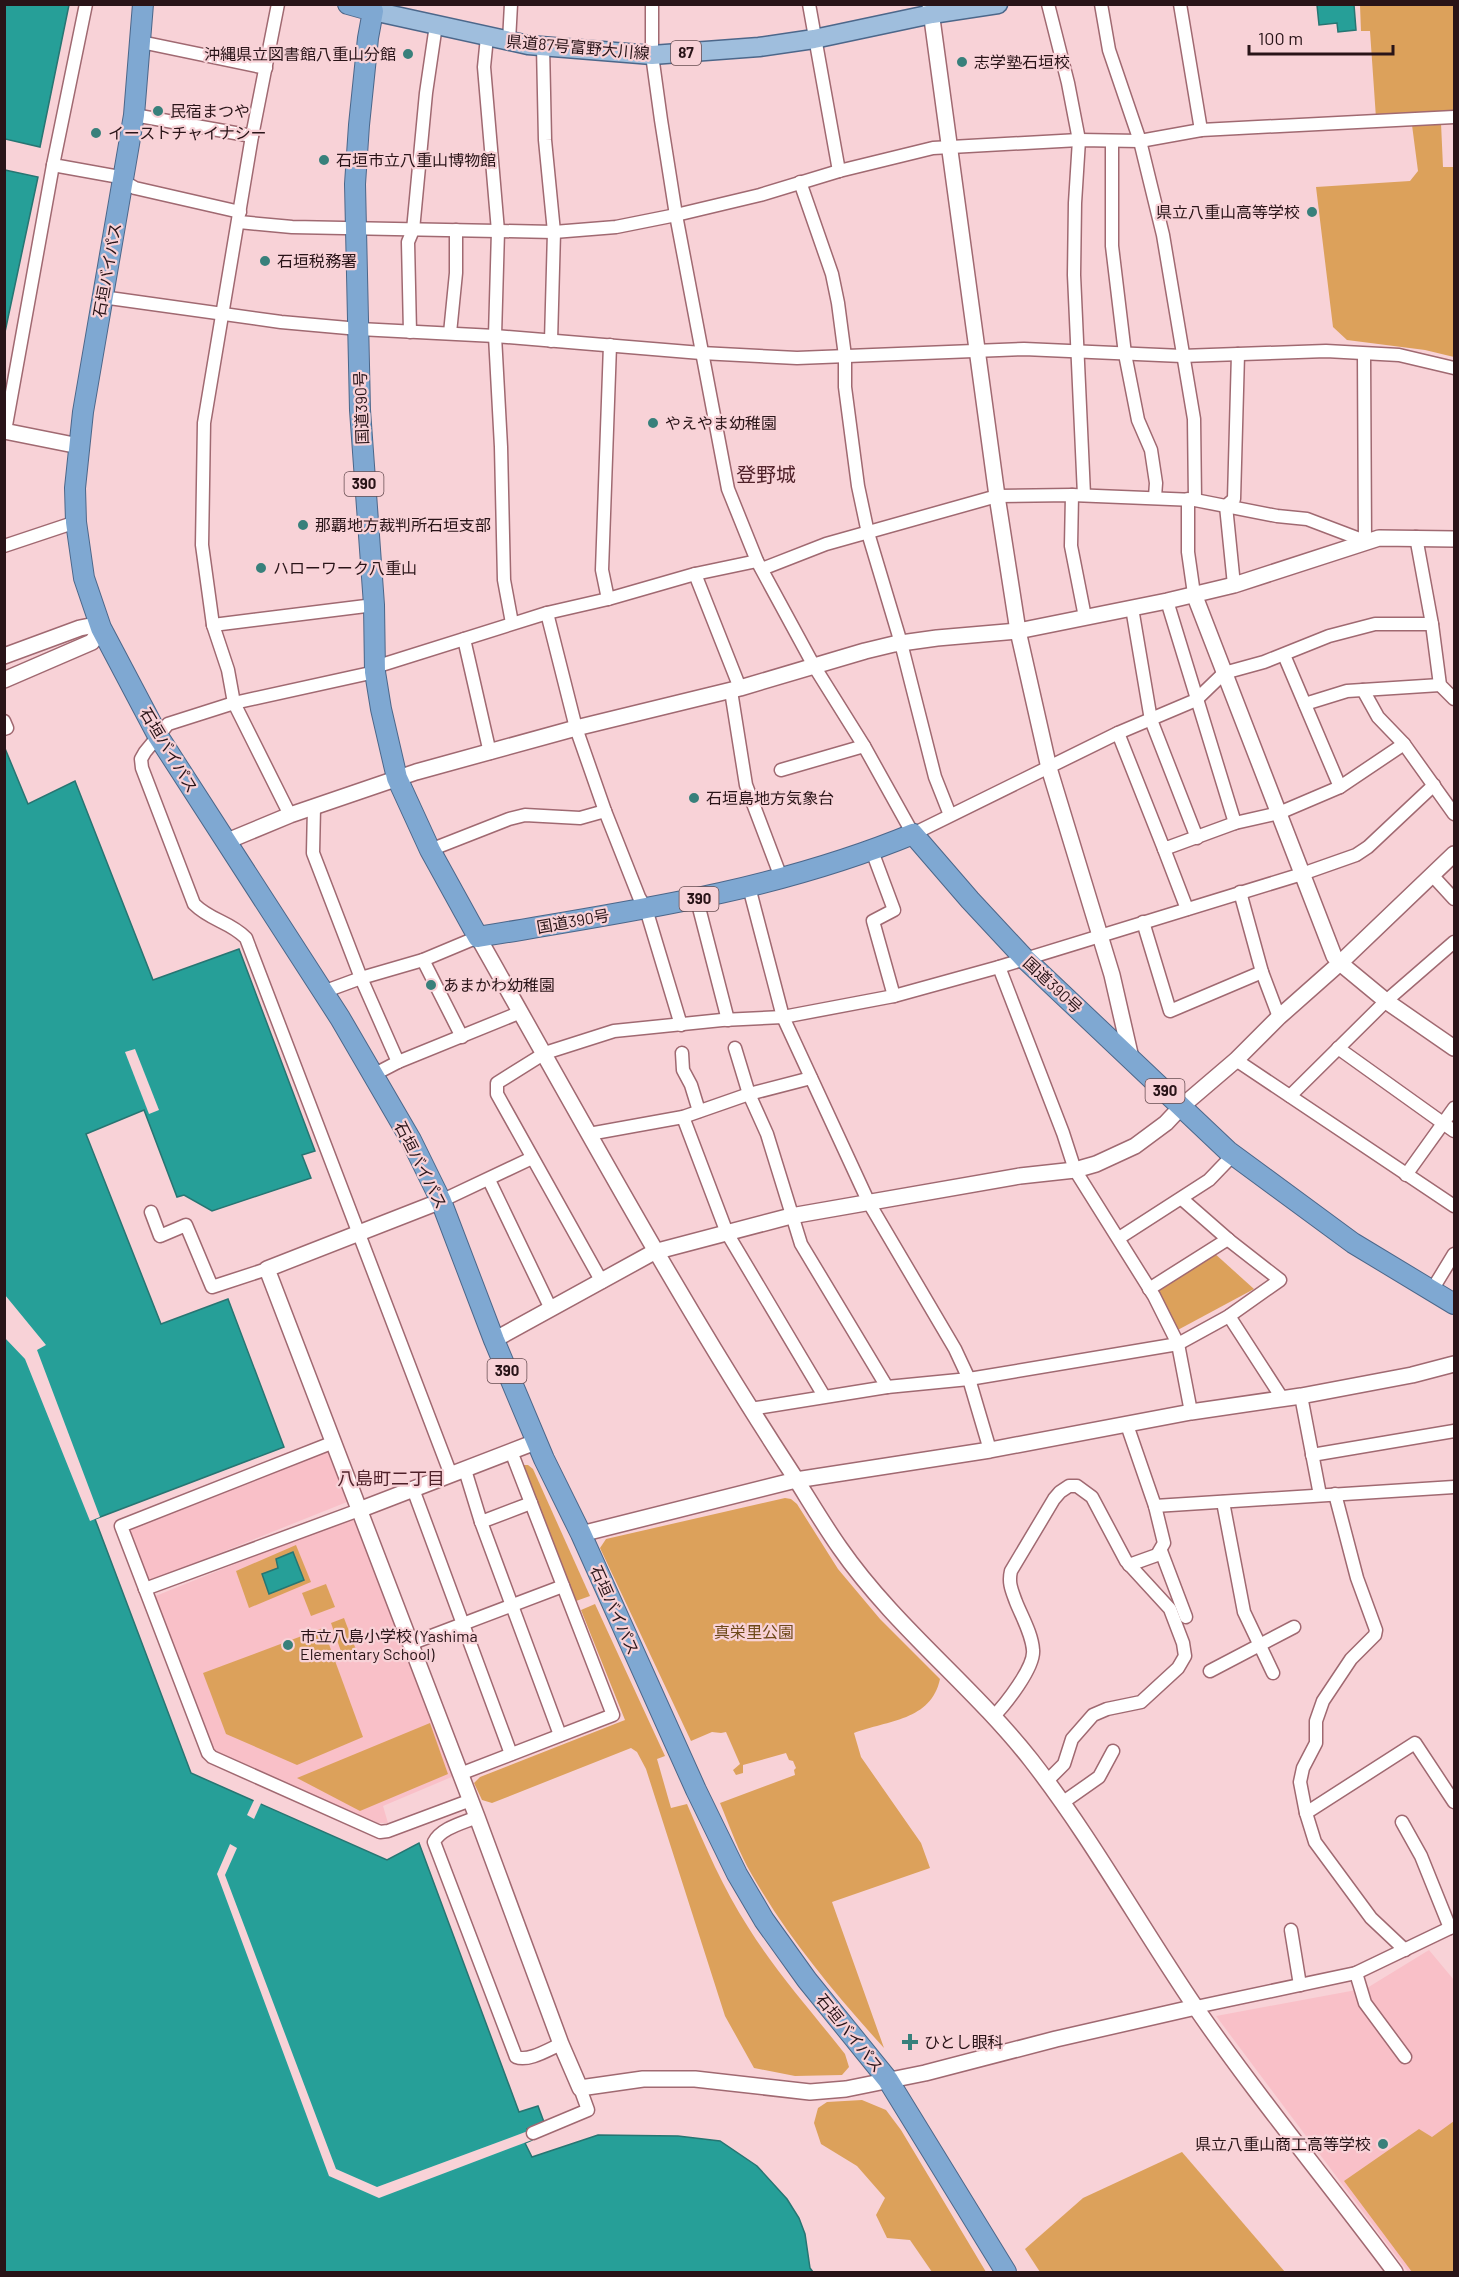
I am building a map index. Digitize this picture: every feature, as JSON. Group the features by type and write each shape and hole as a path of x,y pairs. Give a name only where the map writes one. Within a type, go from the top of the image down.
{"highway":[{"name":"石垣バイパス","path":"143,4 134,116 102,297 79,446 75,488 76,522 84,578 101,628 159,736 323,992 411,1140 441,1202 494,1340 538,1442 696,1790 737,1874 764,1920 801,1971 888,2080 1006,2272"},
{"path":"348,4 374,8"},
{"name":"国道390号","path":"374,8 368,38 359,125 355,227 360,410 374,605 375,669 381,709 397,778 430,850 478,937 697,900 782,880 872,851 913,834 1024,958 1233,1155 1353,1243 1455,1304"}],"main road":[{"name":"県道87号富野大川線","path":"374,8 509,41 652,55 759,47 814,39 931,9 998,4"}],"street":[{"path":"79,446 5,431 53,165 86,4"},
{"path":"278,4 252,136 204,423 202,545 213,625 228,670 234,703 290,815"},
{"path":"509,41 511,4"},
{"path":"652,4 652,55 676,215 728,489 760,565 814,666 864,746 913,834 1118,734 1196,700 1224,673 1284,655 1329,636 1375,624 1432,624"},
{"path":"809,4 839,171"},
{"path":"1048,4 1068,83 1079,140 1074,263 1078,495 1071,546 1085,617"},
{"path":"1101,4 1109,50 1140,141 1163,236 1194,420 1188,552 1194,594 1302,874 1329,942 1340,963 1386,1001 1455,1048"},
{"path":"1180,4 1201,130"},
{"path":"931,9 997,496 1018,631 1049,768 1101,936 1131,1058"},
{"path":"410,332 408,242 413,230 421,140 436,25"},
{"path":"487,37 484,67 498,231 495,336 501,447 504,580 512,623"},
{"path":"141,42 266,68"},
{"path":"543,46 545,140 554,232 551,341"},
{"path":"134,116 252,136"},
{"path":"53,165 114,176 135,188 239,217 292,227 554,232 616,226 676,215 760,195 839,171 933,148 1079,140 1140,141 1201,130 1455,117"},
{"path":"1112,141 1112,246 1125,354 1138,420 1151,450 1156,483 1155,497"},
{"path":"800,182 832,274 838,303 845,356 845,387 858,486 868,533 901,643 935,777 950,815"},
{"path":"450,333 456,273 456,230"},
{"path":"102,297 282,322 701,353 797,358 1024,350 1182,356 1326,351 1399,356 1455,368"},
{"path":"608,599 602,570 610,345"},
{"path":"1226,506 1234,499 1238,354"},
{"path":"1364,354 1365,542"},
{"path":"560,1735 481,1522 458,1472 360,1234 246,938 236,928 203,913 194,904 142,768 141,759 168,724 234,703 375,669 512,623 695,574 760,565 825,544 997,496 1078,495 1191,499 1277,516 1306,519 1365,542"},
{"path":"1226,506 1234,585"},
{"path":"5,544 76,522"},
{"path":"1416,537 1432,624 1440,685 1455,699"},
{"path":"225,842 290,815 397,778 576,728 735,689 859,652 901,643 1018,631 1167,601 1234,585 1379,538 1455,538"},
{"path":"695,574 735,689 746,785 782,880"},
{"path":"1167,601 1234,823"},
{"path":"213,625 374,605"},
{"path":"1132,608 1151,720 1197,838"},
{"path":"547,614 576,728 605,811 639,897 646,909 681,1025"},
{"path":"4,656 80,628 90,626 101,628"},
{"path":"4,669 80,639 101,628"},
{"path":"4,680 92,642 101,628"},
{"path":"464,639 490,753"},
{"path":"1284,655 1340,787"},
{"path":"1305,704 1347,691 1440,685"},
{"path":"1363,690 1378,717 1404,744 1455,814"},
{"path":"4,721 8,728 4,729"},
{"path":"1118,734 1187,909"},
{"path":"1164,849 1234,823 1279,813 1340,787 1404,744"},
{"path":"782,770 864,746"},
{"path":"602,1282 497,1094 497,1083 545,1053 614,1031 783,1017 894,996 999,967 1302,874 1356,855 1368,847 1434,785"},
{"path":"314,807 313,853 361,978 398,1062"},
{"path":"430,850 508,819 525,815 580,818 605,811"},
{"path":"872,851 894,910 873,921 894,996"},
{"path":"494,1340 654,1252 791,1216 1020,1176 1075,1170 1096,1164 1135,1146 1166,1123 1181,1107 1236,1060 1279,1017 1340,963 1455,854"},
{"path":"1432,875 1455,899"},
{"path":"749,887 783,1017 869,1203 955,1348 969,1379 990,1450"},
{"path":"1240,892 1262,972 1279,1017"},
{"path":"697,900 728,1020"},
{"path":"1143,922 1170,1011 1262,972"},
{"path":"323,992 423,960 478,937 545,1053 654,1252 750,1409 839,1547 880,1599 993,1717 1047,1781 1196,2007 1395,2272"},
{"path":"1290,1096 1386,1001 1454,942"},
{"path":"423,960 462,1037"},
{"path":"999,967 1075,1170 1119,1238 1178,1344 1191,1412"},
{"path":"373,1075 398,1062 521,1012"},
{"path":"735,1048 749,1094 767,1134 801,1244 887,1387"},
{"path":"1338,1048 1455,1131"},
{"path":"682,1053 683,1070 691,1085 699,1111"},
{"path":"1236,1060 1455,1206"},
{"path":"589,1134 683,1117 749,1094 811,1078"},
{"path":"1406,1175 1455,1108"},
{"path":"683,1117 727,1233 824,1396"},
{"path":"1119,1238 1209,1180 1233,1155"},
{"path":"151,1212 160,1236 186,1225 212,1287 267,1269 441,1202 532,1158"},
{"path":"489,1180 551,1309"},
{"path":"750,1409 887,1387 969,1379 1178,1344 1229,1316 1280,1280 1182,1199"},
{"path":"1149,1289 1228,1239"},
{"path":"1432,1290 1455,1254"},
{"path":"267,1269 588,2110 533,2133"},
{"path":"1229,1316 1282,1398"},
{"path":"581,1534 796,1480 990,1450 1191,1412 1301,1396 1412,1375 1455,1364"},
{"path":"1301,1396 1320,1495"},
{"path":"1127,1425 1155,1506 1164,1543 1161,1551 1153,1558 1129,1565"},
{"path":"1312,1455 1455,1431"},
{"path":"333,1442 122,1526 208,1753 212,1757 380,1832 388,1832 471,1800"},
{"path":"146,1589 538,1442"},
{"path":"460,1774 613,1715 514,1460"},
{"path":"993,1717 1025,1674 1033,1654 1031,1641 1009,1579 1011,1571 1060,1492 1069,1486 1077,1486 1087,1491 1092,1497 1129,1565 1170,1609 1183,1642 1185,1656 1178,1668 1141,1702 1107,1709 1093,1715 1072,1739 1064,1764 1047,1781"},
{"path":"1155,1506 1455,1487"},
{"path":"413,1489 511,1754"},
{"path":"1335,1494 1357,1578 1376,1630 1375,1635 1351,1659 1323,1701 1316,1721 1317,1743 1303,1768 1300,1782 1315,1842 1371,1918 1405,1950"},
{"path":"1223,1502 1244,1612 1273,1673"},
{"path":"481,1522 531,1503"},
{"path":"1161,1551 1186,1617"},
{"path":"410,1644 563,1586"},
{"path":"1210,1671 1294,1627"},
{"path":"1306,1813 1415,1743 1455,1802"},
{"path":"1062,1803 1099,1777 1113,1751"},
{"path":"477,1817 437,1835 434,1842 516,2057 528,2058 561,2044"},
{"path":"580,2088 643,2079 695,2079 810,2092 846,2090 950,2067 1056,2039 1356,1973 1452,1927 1421,1856 1402,1822"},
{"path":"1291,1930 1300,1985"},
{"path":"1356,1973 1365,2003 1405,2057"}],"shaded area":[{"path":"327,1450 347,1502 147,1582 125,1528"},
{"name":"市立八島小学校 (Yashima Elementary School)","path":"349,1518 357,1521 454,1776 383,1806 388,1823 378,1823 364,1818 210,1749 153,1597"},
{"name":"県立八重山商工高等学校","path":"1429,1950 1454,1980 1454,2272 1408,2272 1216,2016 1367,1988"}],"green space":[{"path":"1360,5 1454,5 1454,112 1376,118 1370,31 1361,31"},
{"path":"1441,123 1443,167 1454,167 1454,357 1425,350 1347,340 1333,327 1316,187 1410,181 1418,171 1412,125"},
{"path":"1213,1252 1254,1289 1174,1332 1153,1290"},
{"path":"523,1465 528,1465 533,1469 590,1596 576,1601"},
{"name":"真栄里公園","path":"785,1498 797,1504 838,1569 880,1619 940,1679 935,1693 918,1711 854,1733 861,1757 921,1843 930,1868 832,1902 884,2048 830,1986 781,1921 747,1867 720,1803 795,1775 796,1768 793,1761 789,1760 786,1753 743,1765 743,1773 736,1775 733,1770 740,1764 726,1732 712,1732 691,1741 600,1548 606,1539"},
{"path":"296,1545 311,1582 249,1608 236,1571"},
{"path":"326,1584 335,1607 311,1616 302,1593"},
{"path":"595,1604 665,1756 657,1759 671,1808 687,1804 722,1882 748,1927 782,1976 845,2054 849,2067 842,2075 795,2076 754,2068 725,2016 646,1769 637,1752 631,1748 492,1803 482,1800 474,1783 480,1777 625,1720 581,1610"},
{"path":"344,1618 358,1655 344,1660 331,1623"},
{"path":"323,1628 363,1737 297,1765 226,1734 203,1673"},
{"path":"430,1723 448,1774 360,1811 297,1778"},
{"path":"862,2100 886,2110 901,2130 986,2272 932,2272 910,2240 887,2238 876,2215 885,2198 857,2166 821,2144 814,2123 818,2108 827,2102"},
{"path":"1454,2121 1454,2272 1412,2272 1344,2181 1419,2129 1432,2137"},
{"path":"1182,2152 1285,2272 1040,2272 1025,2249 1083,2198"}],"water":[{"path":"5,4 69,5 40,147 5,139"},
{"path":"1317,5 1354,5 1356,30 1338,32 1337,23 1319,25"},
{"path":"4,170 38,177 5,332"},
{"path":"4,746 28,804 75,781 153,980 239,949 315,1151 302,1155 311,1178 212,1211 184,1195 177,1197 144,1110 86,1134 161,1324 228,1299 284,1447 95,1519 191,1773 387,1860 419,1843 519,2112 538,2106 544,2122 527,2129 532,2140 525,2143 532,2157 598,2135 678,2136 720,2141 757,2166 787,2199 799,2218 805,2234 810,2268 813,2272 5,2272"},
{"path":"293,1552 304,1580 269,1594 262,1574 278,1568 276,1559"}],"pier":[{"path":"135,1049 159,1110 149,1114 125,1052"},
{"path":"5,1295 46,1345 37,1350 100,1517 90,1521 25,1359 5,1338"},
{"path":"255,1798 262,1801 254,1819 247,1815"},
{"path":"230,1844 237,1848 225,1875 336,2169 377,2187 528,2131 532,2140 379,2198 329,2176 217,1874"}],"place":[{"name":"沖縄県立図書館八重山分館","path":"408,54"},
{"name":"志学塾石垣校","path":"962,62"},
{"name":"民宿まつや","path":"158,111"},
{"name":"イーストチャイナシー","path":"96,133"},
{"name":"石垣市立八重山博物館","path":"324,160"},
{"name":"県立八重山高等学校","path":"1312,212"},
{"name":"石垣税務署","path":"265,261"},
{"name":"やえやま幼稚園","path":"653,423"},
{"name":"那覇地方裁判所石垣支部","path":"303,525"},
{"name":"ハローワーク八重山","path":"261,568"},
{"name":"石垣島地方気象台","path":"694,798"},
{"name":"あまかわ幼稚園","path":"431,985"},
{"name":"市立八島小学校 (Yashima Elementary School)","path":"288,1645"},
{"name":"ひとし眼科","path":"910,2042"},
{"name":"県立八重山商工高等学校","path":"1383,2144"}],"district":[{"name":"登野城","path":"766,475"},
{"name":"八島町二丁目","path":"391,1479"}]}
